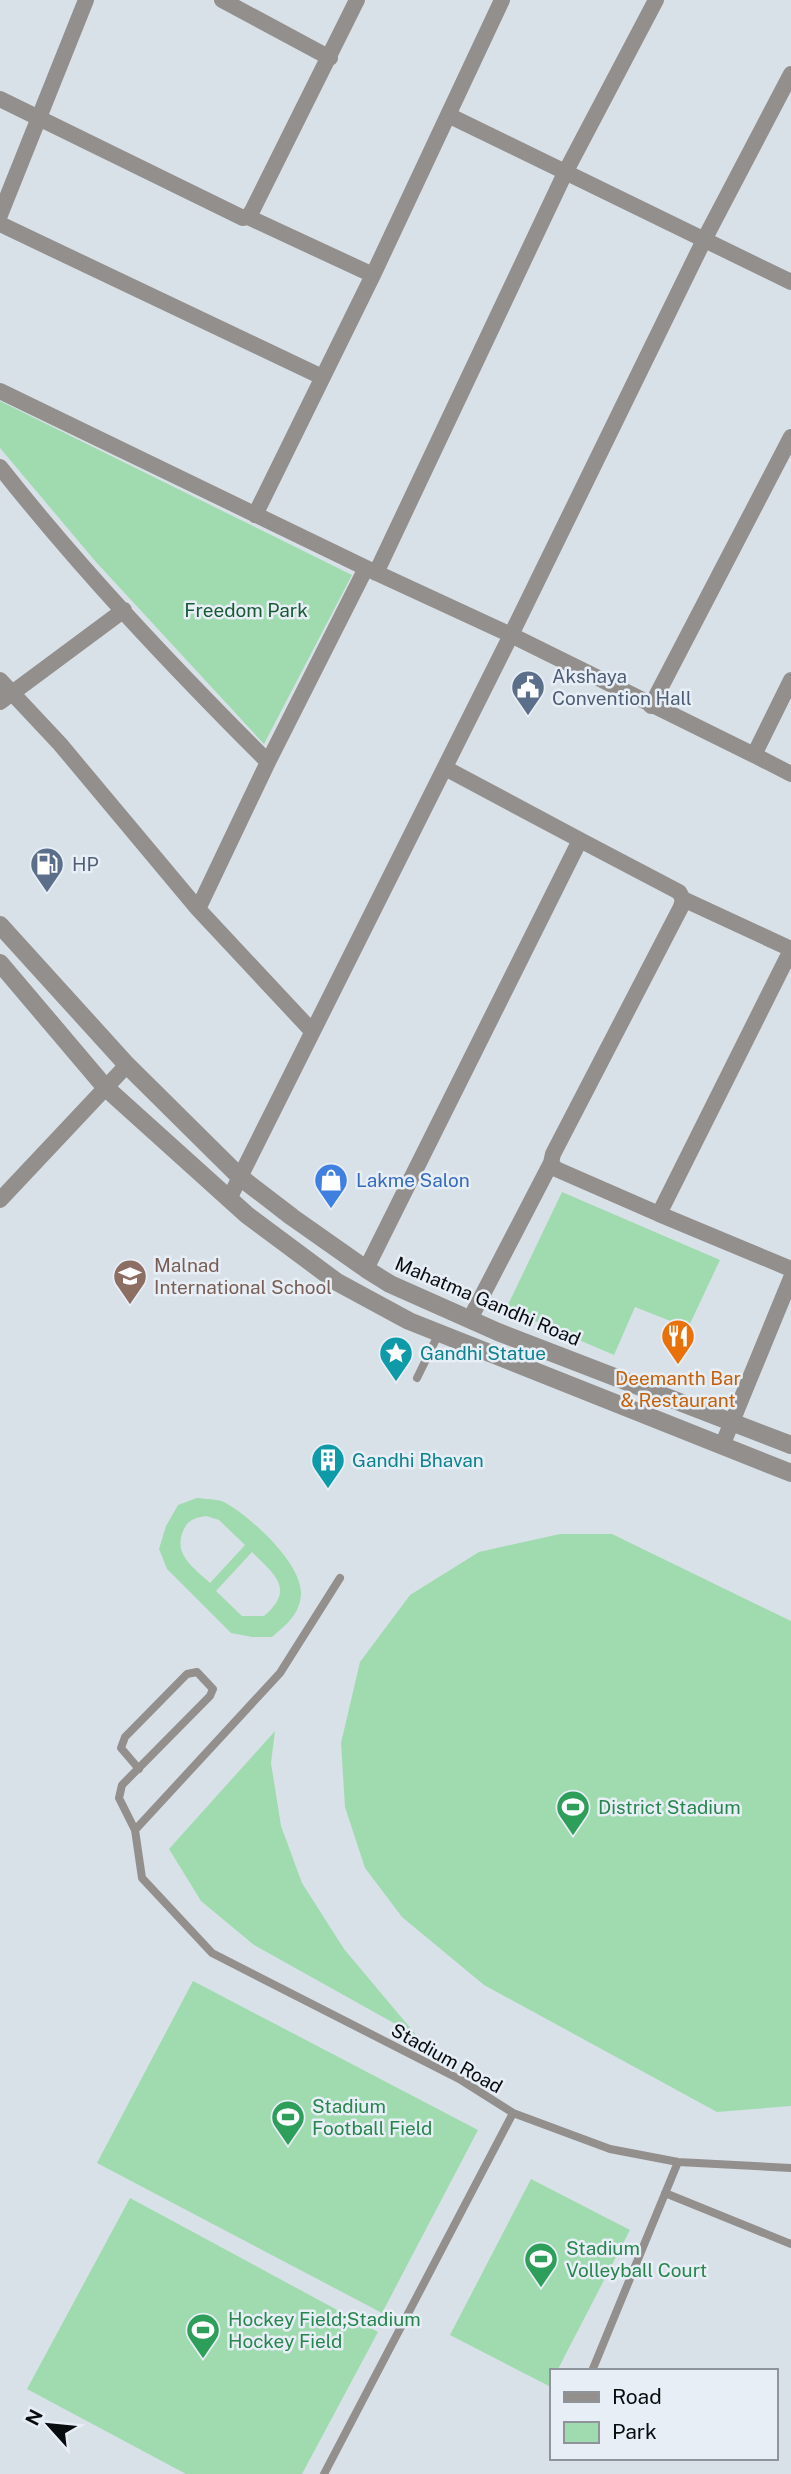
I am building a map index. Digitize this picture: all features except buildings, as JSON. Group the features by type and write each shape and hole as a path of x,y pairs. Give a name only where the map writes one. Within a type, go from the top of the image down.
{"street":[{"path":"0,215 86,0"},
{"path":"222,0 330,58"},
{"path":"248,217 357,0"},
{"path":"255,515 373,275 502,0"},
{"path":"198,909 268,762 371,571 566,171 656,0"},
{"path":"229,1199 311,1030 511,635 704,240 791,74"},
{"path":"0,99 243,218 248,217 373,275"},
{"path":"448,115 791,282"},
{"path":"0,224 322,377"},
{"path":"0,391 371,571 511,635 791,774"},
{"path":"651,706 791,437"},
{"path":"0,467 48,528 203,698 268,762"},
{"path":"6,698 124,610"},
{"path":"0,680 6,698 60,744 198,909 311,1030"},
{"path":"754,755 791,680"},
{"path":"445,768 679,892 683,899 791,950 659,1214"},
{"path":"366,1269 580,840"},
{"path":"470,1320 683,899"},
{"name":"Mahatma Gandhi Road","path":"0,925 127,1065 240,1177 366,1269 390,1284 470,1320 791,1445"},
{"path":"0,962 105,1087 247,1215 337,1282 409,1321 791,1473"},
{"path":"0,1200 127,1065"},
{"path":"551,1163 556,1169 791,1269"},
{"path":"722,1446 791,1278"}],"lane":[{"path":"416,1378 439,1333"},
{"path":"135,1830 280,1673 340,1578"},
{"path":"197,1672 213,1689 210,1696 139,1769 121,1748 125,1737 187,1674 197,1672"},
{"name":"Stadium Road","path":"139,1769 122,1785 119,1798 135,1830 142,1878 212,1953 461,2080 513,2113 324,2474"},
{"path":"513,2113 610,2149 678,2162 791,2168"},
{"path":"593,2369 678,2162"},
{"path":"665,2193 791,2244"}],"green space":[{"name":"Freedom Park","path":"0,401 352,575 264,744 96,562 0,448"},
{"path":"562,1192 720,1260 688,1328 635,1307 614,1355 506,1309"},
{"path":"197,1498 224,1502 260,1529 284,1555 299,1582 300,1601 291,1619 272,1637 231,1633 167,1569 159,1549 166,1526 178,1505","holes":["206,1516 219,1520 245,1545 210,1583 186,1559 181,1546 181,1538 188,1523","252,1552 274,1575 280,1590 279,1598 264,1616 242,1616 216,1591"]},
{"name":"District Stadium","path":"560,1534 612,1534 791,1621 791,2106 717,2112 484,1985 402,1917 365,1868 345,1807 341,1743 360,1662 410,1595 479,1552"},
{"path":"275,1731 271,1763 281,1826 302,1883 344,1949 417,2036 254,1945 201,1901 169,1849"},
{"name":"Stadium Football Field","path":"193,1981 478,2130 382,2313 97,2163"},
{"path":"531,2179 630,2230 558,2369 550,2369 549,2386 450,2335"},
{"name":"Hockey Field;Stadium Hockey Field","path":"130,2198 378,2332 302,2474 186,2474 27,2389"}],"place":[{"name":"Akshaya Convention Hall","path":"528,717"},
{"name":"HP","path":"47,894"},
{"name":"Lakme Salon","path":"331,1210"},
{"name":"Malnad International School","path":"130,1306"},
{"name":"Deemanth Bar & Restaurant","path":"678,1366"},
{"name":"Gandhi Statue","path":"396,1383"},
{"name":"Gandhi Bhavan","path":"328,1490"},
{"name":"District Stadium","path":"573,1837"},
{"name":"Stadium Football Field","path":"288,2147"},
{"name":"Stadium Volleyball Court","path":"541,2289"},
{"name":"Hockey Field;Stadium Hockey Field","path":"203,2360"}]}
